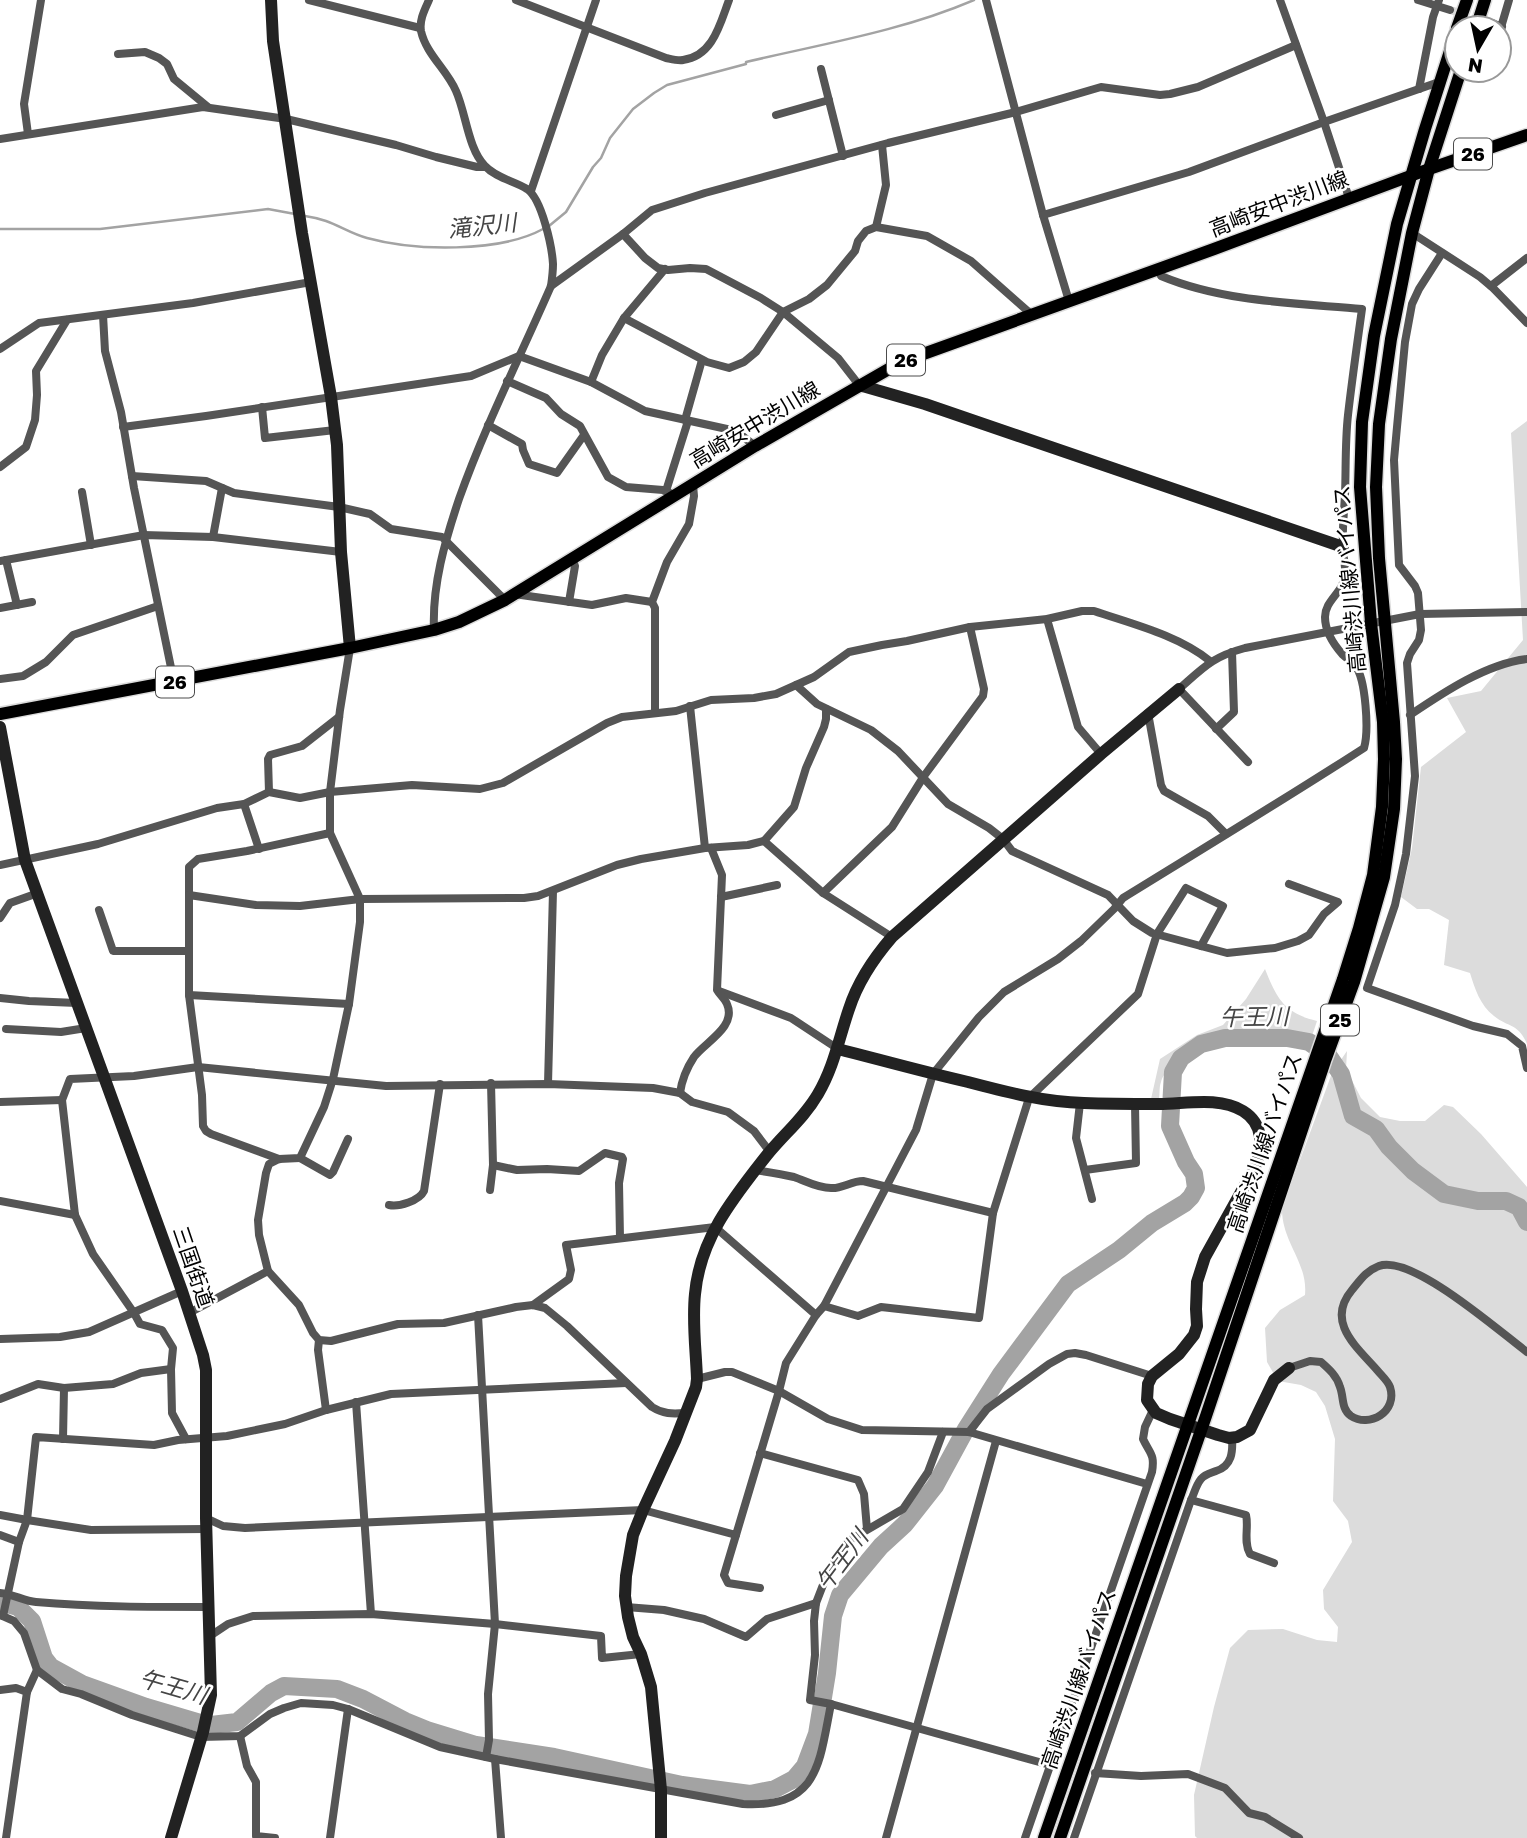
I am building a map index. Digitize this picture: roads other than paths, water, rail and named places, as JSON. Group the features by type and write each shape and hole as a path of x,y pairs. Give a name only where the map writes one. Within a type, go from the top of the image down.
{"main road":[{"name":"高崎渋川線バイパス","path":"1060,1838 1354,982 1384,877 1394,809 1396,759 1394,722 1360,487 1362,422 1374,336 1397,224 1443,73"},
{"name":"高崎渋川線バイパス","path":"1044,1838 1343,979 1373,875 1382,807 1384,744 1378,622 1376,459 1379,424 1391,339 1412,233 1456,84"},
{"name":"高崎安中渋川線","path":"0,714 350,649 434,630 469,618 510,597 572,559 671,494 693,485 901,362 1527,135"}],"street":[{"path":"28,134 24,104 41,0"},
{"path":"271,0 273,41 335,430 341,552 350,649 330,792 330,833 360,899 360,922 349,1004 333,1079 324,1107 300,1158"},
{"path":"309,0 420,28"},
{"path":"429,0 420,28 429,51 456,91 474,149 485,167"},
{"path":"516,0 666,58 682,61 711,46 729,0"},
{"path":"531,191 596,0"},
{"path":"986,0 1069,301"},
{"path":"1280,0 1349,198"},
{"path":"1418,0 1438,3 1450,10"},
{"path":"1419,89 1438,3"},
{"path":"551,286 652,210 705,193 1016,112 1101,87 1160,95 1198,87 1296,45"},
{"path":"118,54 145,52 159,58 167,64 174,79 208,107"},
{"path":"821,69 843,156"},
{"path":"1044,215 1189,172 1440,82"},
{"path":"776,115 829,100"},
{"path":"0,139 208,107 286,119 485,167 531,191 538,203 550,243 553,266 551,286 475,453 446,539 433,606 434,630"},
{"path":"876,227 886,185 882,145"},
{"path":"624,318 702,360 729,368 744,362 756,352 783,312 827,285 855,251 858,241 866,231 876,227 927,236 971,261 1031,314"},
{"path":"1412,233 1491,286 1527,323"},
{"path":"623,234 658,268 706,269 783,312 838,358 859,385 925,404 1343,547"},
{"path":"1442,253 1419,289 1410,313 1405,342 1394,460 1399,565 1415,586 1420,614 1419,640 1407,663 1415,776 1406,854 1395,905 1367,988 1473,1026 1507,1034 1522,1046 1527,1068"},
{"path":"1491,286 1527,258"},
{"path":"592,382 602,355 624,318 665,269"},
{"path":"760,1588 728,1583 724,1575 786,1363 824,1306 916,1130 933,1074 979,1017 1004,992 1082,942 1123,898 1266,812 1364,748 1367,723 1364,694 1357,667 1345,657 1328,631 1325,617 1331,600 1344,583 1346,572 1343,547 1348,417 1362,309 1242,297 1183,285 1161,276 1158,269"},
{"path":"0,349 39,323 193,303 311,282"},
{"path":"103,315 105,351 121,412 174,682"},
{"path":"0,467 26,447 35,420 36,371 67,320"},
{"path":"123,427 471,376 519,356 592,382 645,411 736,431 755,446"},
{"path":"507,381 546,398 561,414 580,426 608,477 626,487 671,494 702,360"},
{"path":"262,407 265,439 335,430"},
{"path":"488,425 522,444 529,464 557,473 584,435"},
{"path":"132,476 206,481 234,493 339,507 370,514 391,529 446,539 510,597 592,605 626,598 652,602"},
{"path":"655,713 655,608 652,602 667,562 689,524 694,496 693,485"},
{"path":"214,537 222,488"},
{"path":"82,492 91,545"},
{"path":"17,605 3,561 144,535 214,537 341,552"},
{"path":"569,602 575,566 572,559"},
{"path":"0,608 33,602"},
{"path":"0,679 23,676 47,662 73,635 158,606"},
{"path":"0,865 98,844 217,808 244,804 269,792 300,798 330,792 412,785 481,789 503,783 622,717 676,710 711,700 776,694 814,677 849,652 970,627 1046,620 1082,611 1094,611 1169,638 1198,651 1210,662"},
{"path":"661,1838 660,1784 651,1687 633,1637 626,1607 628,1555 643,1510 676,1441 696,1387 695,1293 704,1251 724,1212 755,1170 808,1109 830,1070 864,972 892,937 1210,662 1232,652 1420,614 1527,612"},
{"path":"1046,620 1079,726 1101,754"},
{"path":"823,893 891,827 924,776 983,696 984,689 970,627"},
{"path":"1216,729 1234,712 1232,652"},
{"path":"1410,715 1480,674 1508,661 1527,659"},
{"path":"796,685 817,704 871,730 898,751 948,804 989,828 1003,839 1012,851 1108,895 1133,921 1157,934 1227,953 1275,948 1298,941 1309,935 1324,914 1338,902 1289,884"},
{"path":"1179,689 1248,762"},
{"path":"680,1093 683,1075 695,1055 724,1028 728,1012 727,1004 717,990 722,875 708,848 690,706"},
{"path":"188,895 256,905 300,905 360,899 524,898 553,891 617,865 708,848 764,841 794,807 806,768 824,727 826,709"},
{"path":"1148,713 1164,791 1208,816 1226,834"},
{"path":"269,792 270,755 302,746 339,717"},
{"name":"三国街道","path":"0,727 25,860 182,1291 206,1370 206,1523 211,1695 171,1838"},
{"path":"244,804 259,849"},
{"path":"330,833 198,859 190,867 189,995 202,1095 203,1126 206,1131 279,1159 300,1158 330,1175 348,1139"},
{"path":"764,841 823,893 892,937"},
{"path":"721,897 777,885"},
{"path":"824,1306 858,1316 881,1307 979,1318 993,1213 1029,1098 1138,994 1157,934 1186,888 1223,906 1201,946"},
{"path":"548,1084 553,891"},
{"path":"0,918 10,903 38,892"},
{"path":"99,910 113,951 189,951"},
{"path":"717,990 791,1018 838,1049 1029,1098 1080,1103 1227,1104 1243,1111 1256,1124 1262,1138 1261,1154 1205,1256 1197,1282 1197,1326 1194,1335 1179,1354 1152,1376 1148,1384 1147,1400 1156,1413 1218,1435 1232,1437 1245,1434 1250,1430 1274,1380 1289,1368 1310,1361 1321,1362 1335,1377 1340,1386 1344,1406 1352,1416 1359,1420 1386,1412 1391,1405 1389,1384 1344,1332 1342,1316 1345,1299 1368,1271 1384,1264 1399,1265 1422,1275 1527,1352"},
{"path":"189,995 349,1004"},
{"path":"0,998 77,1003"},
{"path":"6,1028 61,1032 86,1028"},
{"path":"186,1439 172,1413 173,1348 162,1330 140,1324 93,1254 75,1214 62,1100 70,1079 134,1076 198,1067 386,1086 491,1083 653,1088 680,1093 692,1102 728,1112 754,1131 770,1152"},
{"path":"490,1189 493,1165 491,1083"},
{"path":"388,1205 396,1206 421,1196 424,1191 440,1084"},
{"path":"0,1102 62,1100"},
{"path":"1080,1103 1076,1138 1092,1199"},
{"path":"1085,1170 1136,1163 1135,1104"},
{"path":"493,1165 517,1170 579,1171 605,1153 622,1157 619,1183 620,1238"},
{"path":"279,1159 269,1164 265,1172 258,1220 259,1235 268,1271 299,1305 319,1340 331,1342 398,1324 444,1323 533,1305 545,1308 567,1326 660,1412 685,1413"},
{"path":"755,1170 790,1176 818,1187 836,1188 855,1181 993,1213"},
{"path":"0,1201 75,1214"},
{"path":"533,1305 569,1279 571,1270 566,1245 715,1227 816,1315"},
{"path":"189,1313 268,1271"},
{"path":"0,1339 60,1337 89,1332 182,1291"},
{"path":"478,1315 495,1624 488,1694 489,1757 501,1838"},
{"path":"319,1340 326,1410"},
{"path":"967,1432 986,1409 1067,1354 1086,1355 1152,1376"},
{"path":"0,1399 38,1384 64,1388 113,1384 141,1373 171,1369"},
{"path":"697,1378 732,1372 779,1391 828,1419 862,1430 967,1432 1147,1484"},
{"path":"626,1383 391,1394 326,1410 285,1424 227,1436 154,1445 36,1437 27,1520 4,1593 3,1615 14,1621 24,1633 37,1670 62,1689 132,1715 202,1734 240,1735 270,1714 284,1708 301,1703 333,1705 440,1747 660,1784 743,1804 771,1803 789,1798 804,1789 820,1761 830,1704"},
{"path":"63,1439 64,1388"},
{"path":"356,1402 371,1614"},
{"path":"1025,1838 1147,1484 1154,1459 1143,1439 1153,1410"},
{"path":"945,1432 928,1472 911,1500 892,1517 853,1538 844,1546 828,1572 816,1602 815,1655 810,1700 1050,1765"},
{"path":"1074,1838 1191,1500 1199,1481 1224,1468 1228,1463 1233,1449 1232,1437"},
{"path":"886,1838 996,1441"},
{"path":"760,1453 858,1480 864,1494 867,1529"},
{"path":"1191,1500 1246,1515 1247,1549 1250,1554 1274,1563"},
{"path":"0,1515 91,1530 206,1523 245,1528 366,1524 643,1510 736,1535"},
{"path":"0,1535 19,1542"},
{"path":"4,1593 33,1602 126,1607 209,1607"},
{"path":"626,1607 664,1610 704,1619 746,1637 767,1619 816,1602"},
{"path":"210,1636 228,1623 253,1616 371,1614 601,1636 601,1658 641,1654"},
{"path":"6,1838 27,1692 37,1670"},
{"path":"0,1690 16,1688 27,1692"},
{"path":"330,1838 348,1709"},
{"path":"240,1735 247,1766 256,1782 256,1836 275,1838"},
{"path":"1095,1773 1141,1776 1188,1774 1225,1787 1249,1812 1265,1817 1299,1838"}],"waterway":[{"name":"滝沢川","path":"549,226 566,212 601,158 610,138 633,109 667,85 746,62 919,20 974,0"},
{"name":"滝沢川","path":"0,229 100,229 268,209 295,214"},
{"name":"滝沢川","path":"305,216 326,221 367,238 432,247 480,246 525,237 543,229"},
{"name":"午王川","path":"0,1602 18,1607 32,1621 44,1658 51,1667 82,1684 200,1723 211,1725 237,1722 271,1693 284,1686 337,1689 427,1730 476,1745 554,1757 682,1785 750,1794 775,1789 794,1779 805,1766 817,1734 833,1616 840,1595 881,1546 905,1524 935,1486 966,1429 1001,1374 1068,1284 1119,1250 1152,1223 1185,1203 1196,1188 1194,1174 1170,1126 1173,1072 1181,1058 1201,1044 1225,1038 1287,1038 1309,1042 1328,1055 1341,1074 1353,1116 1376,1129 1389,1147 1413,1171 1444,1194 1478,1201 1506,1201 1519,1207 1527,1222"}],"tunnel":[{"path":"1450,10 1463,14"}]}
